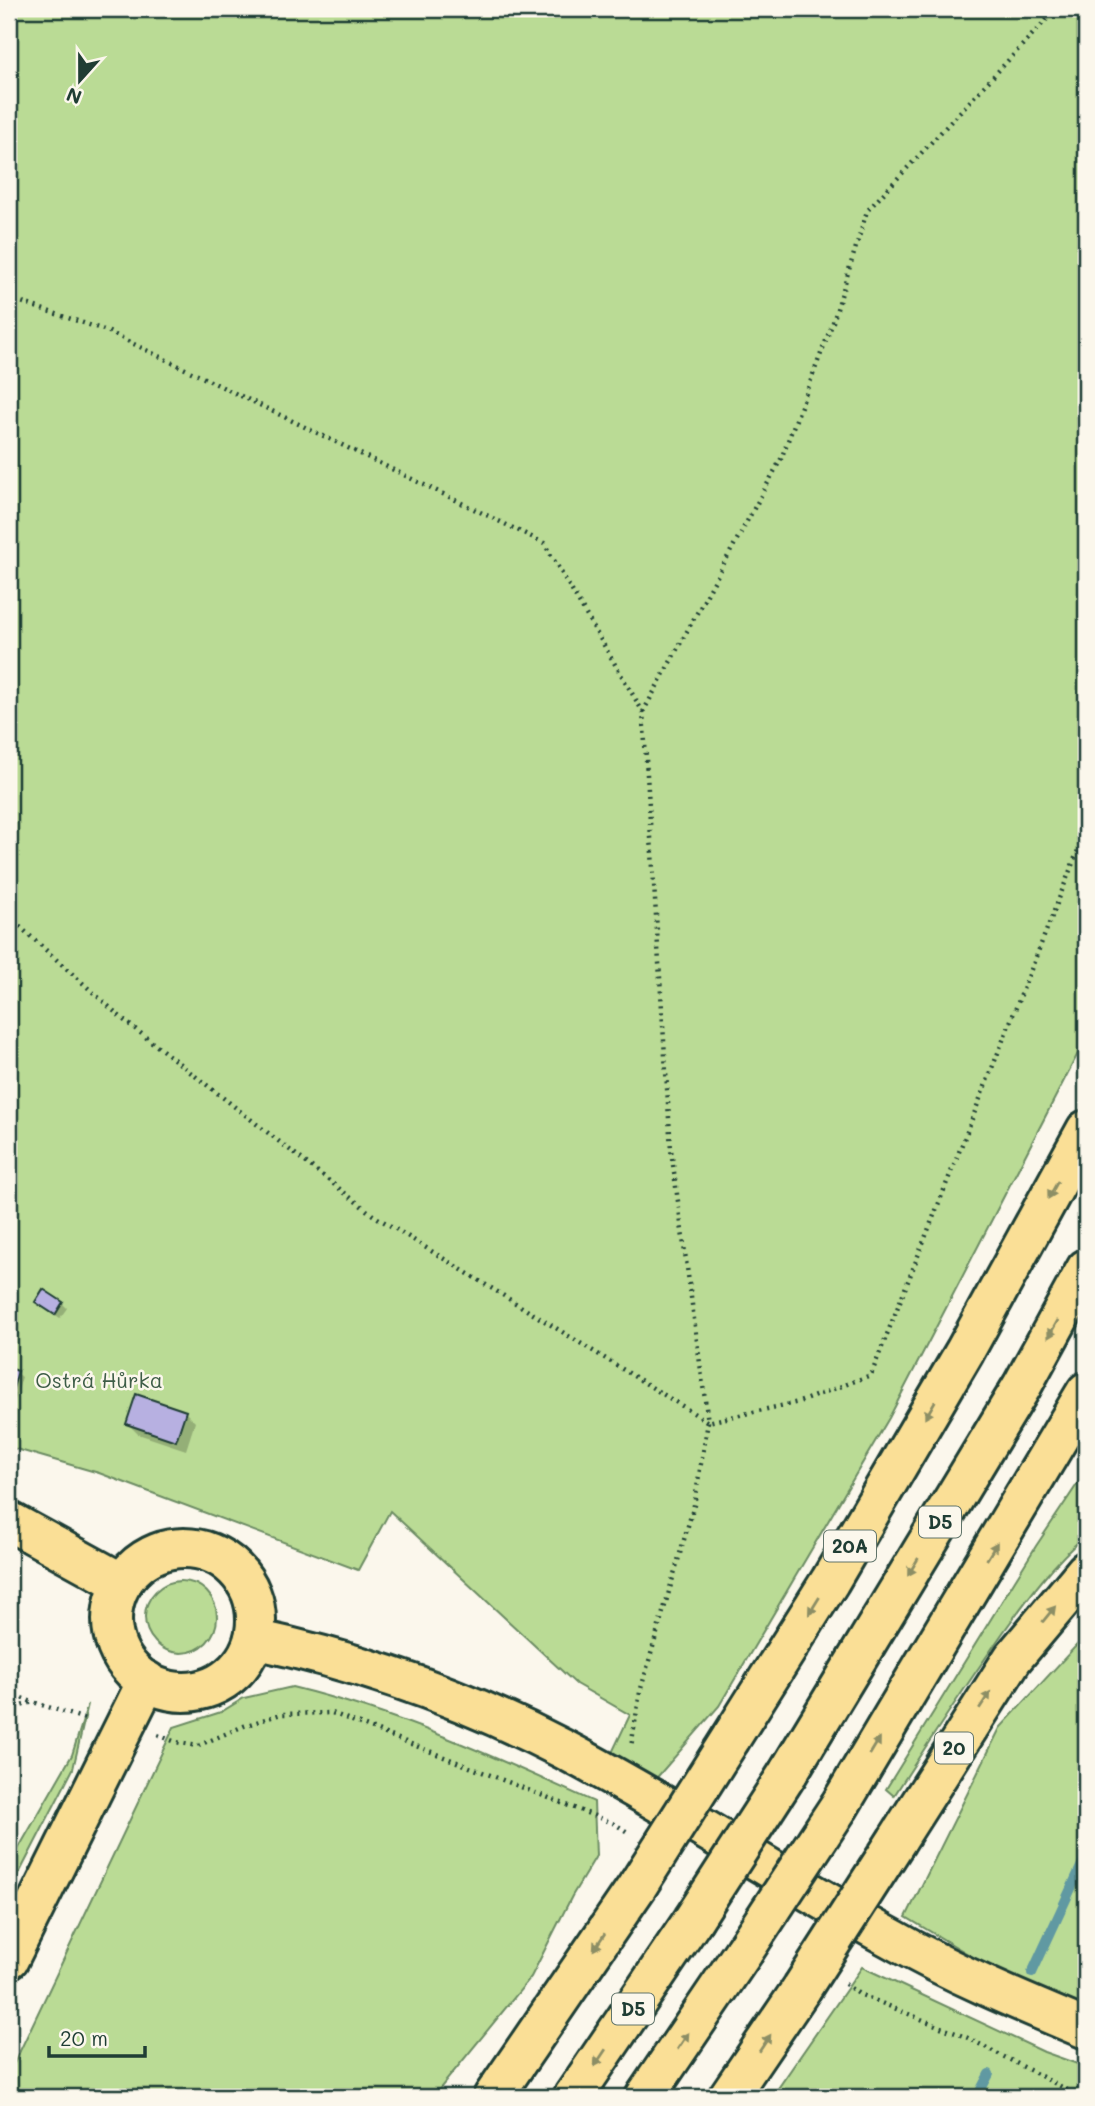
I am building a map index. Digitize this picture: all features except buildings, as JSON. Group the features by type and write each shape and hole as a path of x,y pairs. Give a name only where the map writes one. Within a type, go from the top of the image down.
{"main road":[{"name":"20A","path":"493,2097 638,1885 830,1581 951,1374 1086,1130"},
{"name":"D5","path":"573,2097 693,1920 788,1773 1015,1397 1086,1269"},
{"path":"645,2097 839,1805 1086,1392"},
{"path":"9,1521 122,1583"},
{"path":"178,1548 201,1550 222,1558 240,1573 251,1593 256,1615 254,1639 245,1658 230,1675 211,1686 190,1691 168,1690 148,1681 130,1667 118,1648 112,1626 114,1604 122,1583 136,1565 156,1553 178,1548"},
{"name":"20","path":"728,2097 802,1988 1013,1658 1086,1572"},
{"path":"254,1639 312,1651 363,1666 442,1695 560,1748 626,1783 890,1938 998,1992 1086,2029"},
{"path":"9,1959 136,1729 148,1681"}],"path":[{"path":"643,712 781,459 833,322 867,211 1046,20 1060,9"},
{"path":"9,298 107,331 544,542 643,712 671,1150 708,1422 694,1504 640,1692 626,1783"},
{"path":"9,918 125,1020 373,1215 708,1422 799,1402 872,1375 1086,830"},
{"path":"9,1693 33,1702 197,1746 281,1714 332,1713 615,1824"},
{"path":"9,1710 33,1702"}],"green space":[{"name":"Ostrá Hůrka","path":"9,9 1086,9 1086,1038 889,1418 719,1706 653,1782 609,1759 630,1715 576,1684 390,1511 358,1570 99,1473 9,1447"},
{"path":"1086,1471 1086,1535 1052,1569 1021,1608 894,1796 886,1789 1036,1546"},
{"path":"181,1581 201,1587 211,1597 217,1617 211,1637 201,1647 181,1653 161,1647 151,1637 145,1617 151,1597 161,1587"},
{"path":"1086,1635 1086,2007 1000,1973 906,1917 1000,1728"},
{"path":"292,1687 408,1723 594,1802 596,1856 572,1896 531,1977 433,2097 9,2097 9,2074 174,1727 221,1712 244,1698"},
{"path":"88,1704 73,1769 9,1893 9,1865 72,1755"},
{"path":"862,1967 1044,2052 1086,2067 1086,2097 772,2097"}],"waterway":[{"path":"1032,1973 1086,1856"},
{"path":"977,2097 989,2074"}]}
